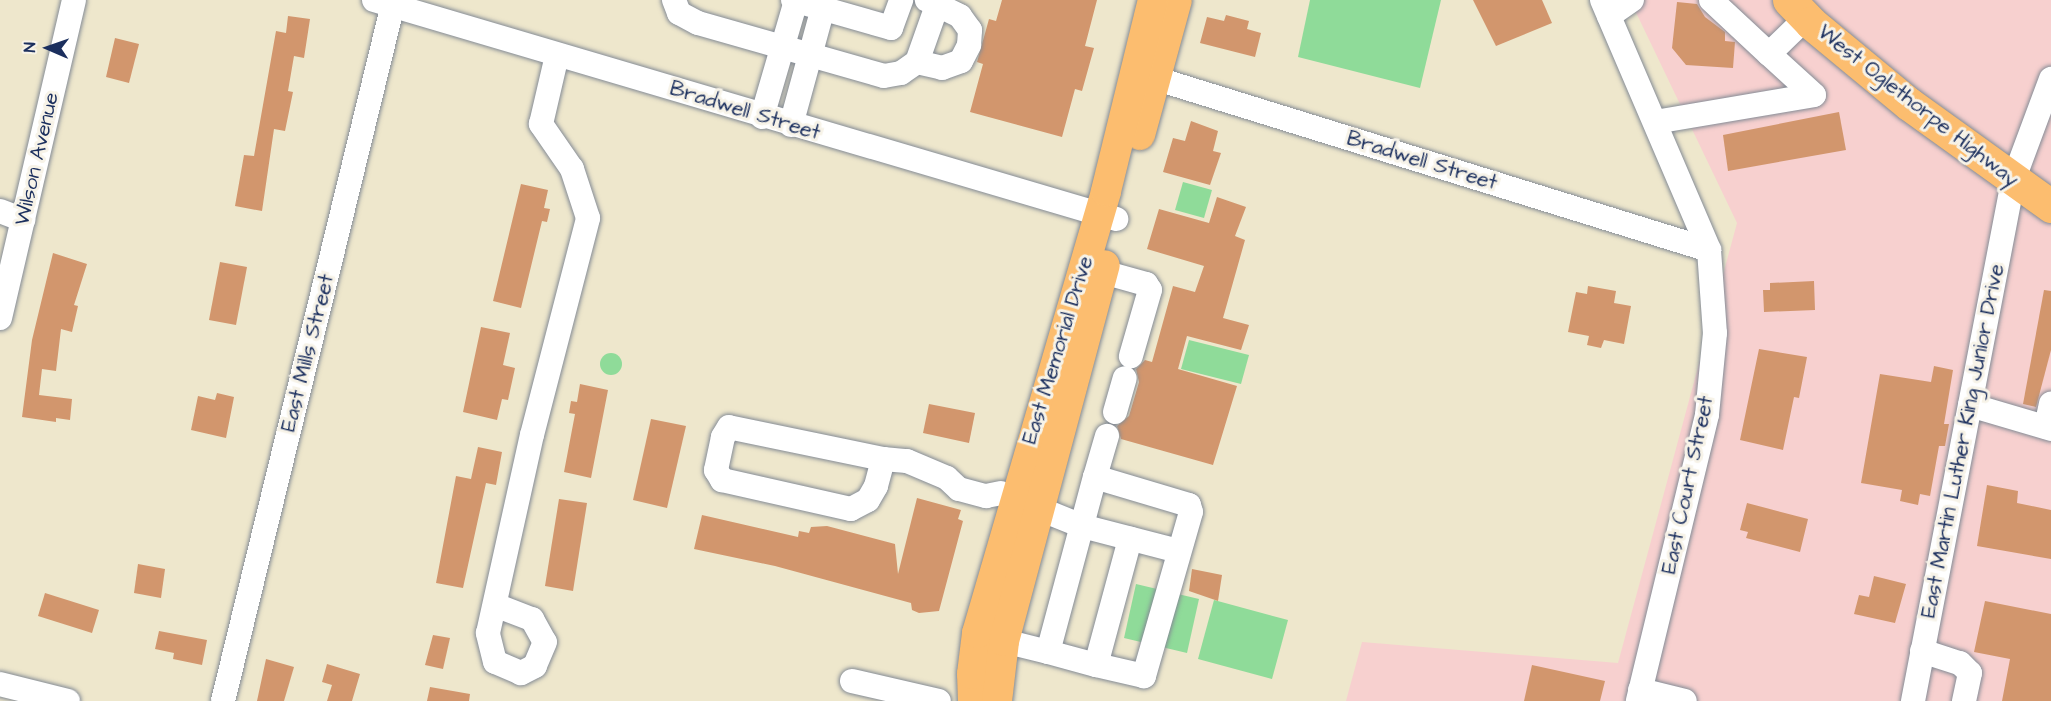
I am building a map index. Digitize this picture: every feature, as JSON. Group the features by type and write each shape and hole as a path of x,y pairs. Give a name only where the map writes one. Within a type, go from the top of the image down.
{"highway":[{"name":"West Oglethorpe Highway","path":"1798,9 1909,104 2013,181 2051,206"}],"main road":[{"name":"East Memorial Drive","path":"1145,76 1153,0"},
{"name":"East Memorial Drive","path":"973,701 972,674 977,633 1080,283 1106,216 1145,76 1177,0"},
{"name":"East Memorial Drive","path":"997,701 1018,500 1103,272 1106,216"}],"street":[{"name":"Wilson Avenue","path":"0,318 74,0"},
{"path":"674,0 679,13 698,23 810,53 884,76 901,73 917,62 935,2 960,16 970,30 969,45 961,61 942,68 917,62"},
{"path":"762,117 794,0 824,8 851,7 891,28 901,0"},
{"path":"1605,8 1632,0"},
{"path":"1655,122 1814,95 1712,0"},
{"name":"Bradwell Street","path":"384,2 762,117 1106,216"},
{"name":"East Mills Street","path":"223,701 384,2"},
{"path":"791,125 824,8"},
{"name":"East Court Street","path":"1605,8 1709,250 1715,333 1707,415 1639,696"},
{"path":"1769,54 1798,9"},
{"path":"495,605 532,435 588,218 572,169 541,124 557,55"},
{"name":"Bradwell Street","path":"1145,76 1709,250"},
{"name":"East Martin Luther King Junior Drive","path":"1913,701 2013,181 2051,80"},
{"path":"0,211 23,220"},
{"path":"1103,272 1146,284 1150,290 1114,412"},
{"path":"1970,405 2048,428 2051,404"},
{"path":"883,459 876,486 868,500 851,509 722,480 716,470 723,437 729,427 883,459 907,460 947,478 963,474 991,482 1018,500 1082,526 1179,551"},
{"path":"1048,652 1107,436"},
{"path":"1004,641 1144,676 1191,512 1189,505 1095,477"},
{"path":"1096,665 1130,539"},
{"path":"1922,651 1960,663 1970,673 1964,701"},
{"path":"852,681 939,701"},
{"path":"0,684 68,701"},
{"path":"1639,696 1685,701"}],"shaded area":[{"path":"1630,0 2051,0 2051,701 1346,701 1362,642 1618,663 1737,223"}],"green space":[{"path":"1310,0 1441,0 1420,88 1298,57"},
{"path":"1183,182 1212,190 1204,218 1175,210"},
{"path":"1189,340 1249,355 1241,384 1181,369"},
{"path":"611,353 619,356 622,364 619,372 611,375 603,372 600,364 603,356"},
{"path":"1136,584 1199,599 1187,653 1124,638"},
{"path":"1214,600 1288,620 1272,679 1198,659"}],"building":[{"path":"1002,0 1097,0 1085,46 1094,48 1082,91 1075,89 1062,137 970,112 983,64 977,62 989,19 996,21"},
{"path":"1473,0 1542,0 1552,23 1496,46"},
{"path":"1677,2 1697,4 1705,17 1725,32 1725,41 1735,42 1733,68 1686,65 1672,48"},
{"path":"1226,15 1249,21 1247,29 1261,33 1255,57 1200,43 1207,17 1224,21"},
{"path":"288,16 310,19 304,58 294,56 288,91 293,92 285,131 274,129 262,211 235,206 244,155 254,156 276,31 286,33"},
{"path":"115,38 139,44 129,83 106,77"},
{"path":"1839,112 1846,150 1728,171 1723,135"},
{"path":"1191,121 1218,131 1213,151 1221,153 1210,185 1163,172 1173,138 1185,141"},
{"path":"521,184 548,190 544,208 550,209 547,222 542,221 521,308 493,301"},
{"path":"1217,197 1246,207 1235,236 1245,240 1223,318 1249,325 1241,350 1187,336 1178,369 1237,386 1213,465 1121,439 1117,426 1129,416 1139,382 1136,369 1145,360 1152,362 1173,286 1195,292 1204,266 1147,249 1159,209 1209,223"},
{"path":"53,253 87,264 74,305 78,306 72,332 61,329 56,371 42,369 39,395 72,399 70,420 56,418 56,422 22,417 32,340"},
{"path":"220,262 247,267 236,325 209,320"},
{"path":"1814,281 1815,310 1764,312 1763,290 1770,290 1770,283"},
{"path":"1588,286 1616,291 1614,303 1631,306 1624,344 1604,340 1601,348 1587,345 1589,336 1568,332 1576,292 1587,294"},
{"path":"2044,290 2051,291 2051,350 2036,407 2023,404"},
{"path":"481,327 510,333 503,365 515,368 508,400 502,399 497,420 463,412"},
{"path":"1759,349 1807,357 1799,398 1794,397 1783,450 1740,440"},
{"path":"1934,366 1953,370 1944,424 1949,424 1945,446 1939,446 1930,496 1920,494 1918,505 1900,501 1902,490 1861,483 1880,374 1931,382"},
{"path":"580,384 608,390 591,478 564,472 575,414 569,413 571,401 577,402"},
{"path":"217,393 234,397 226,438 191,430 198,396 215,400"},
{"path":"929,404 975,413 969,443 923,433"},
{"path":"651,419 686,426 667,508 633,500"},
{"path":"478,447 502,452 496,485 486,483 463,588 436,583 456,476 471,479"},
{"path":"1987,485 2018,491 2017,503 2051,510 2051,559 1977,546"},
{"path":"917,498 961,510 958,519 963,521 939,611 919,613 912,610 911,603 775,566 694,549 702,515 798,537 799,531 809,533 811,527 827,526 895,544 898,574"},
{"path":"559,499 587,503 573,591 545,586"},
{"path":"1747,503 1808,519 1800,552 1746,538 1748,532 1740,530"},
{"path":"138,564 165,569 161,598 134,593"},
{"path":"1192,569 1222,575 1218,601 1189,591"},
{"path":"1874,576 1906,584 1895,623 1854,614 1859,595 1869,597"},
{"path":"45,593 99,610 92,633 38,616"},
{"path":"1985,601 2051,614 2051,701 2002,701 2010,659 1974,652"},
{"path":"159,631 207,640 202,665 173,659 174,653 155,649"},
{"path":"433,635 450,638 443,669 425,665"},
{"path":"266,659 294,667 284,701 257,701"},
{"path":"327,664 360,674 352,701 327,701 332,685 322,682"},
{"path":"1532,665 1605,681 1600,701 1524,701"},
{"path":"430,687 470,694 469,701 427,701"}]}
